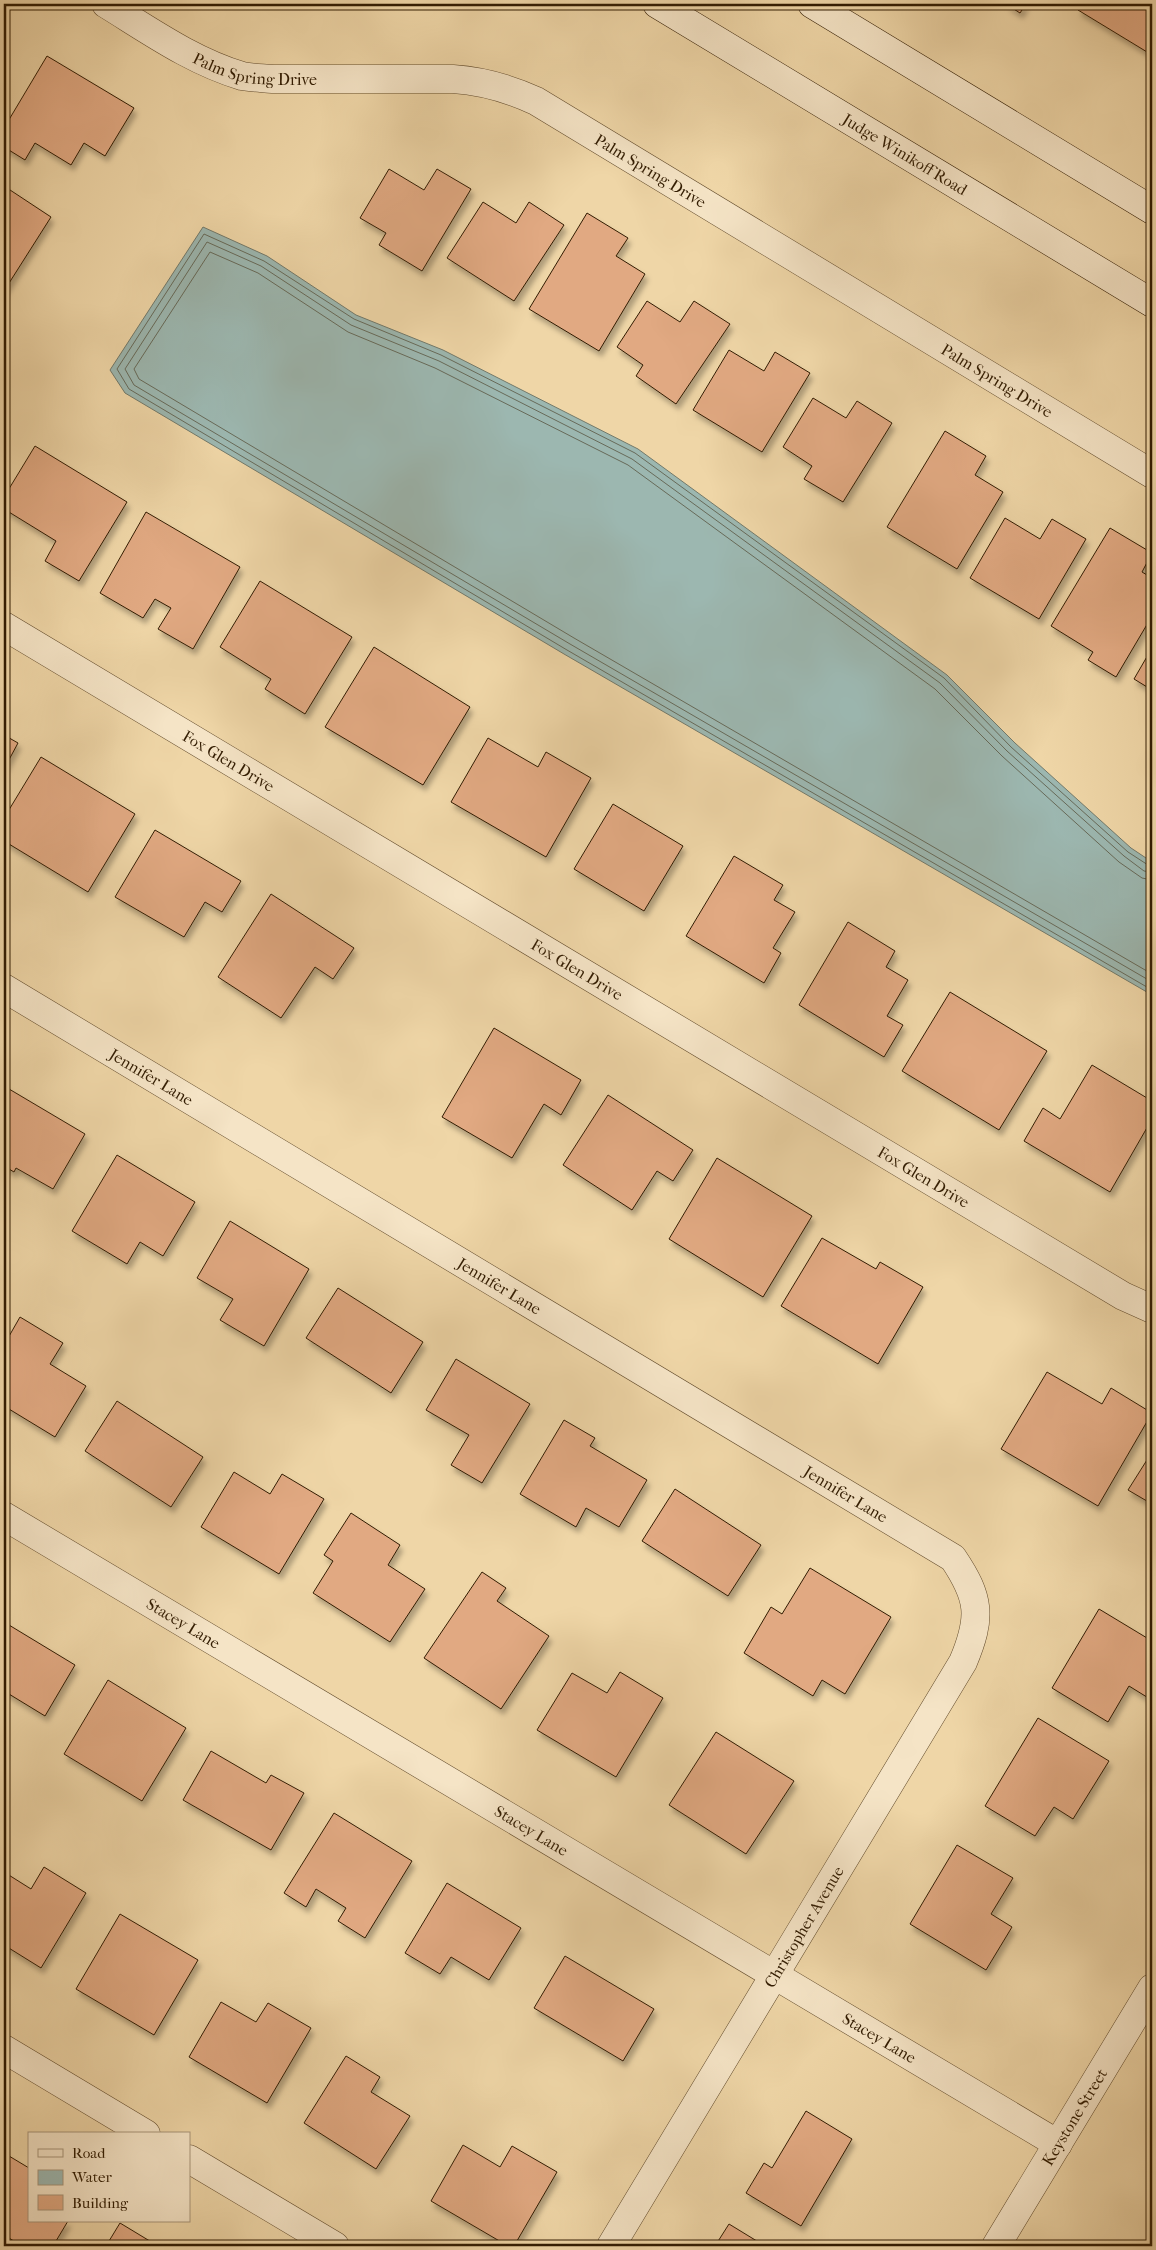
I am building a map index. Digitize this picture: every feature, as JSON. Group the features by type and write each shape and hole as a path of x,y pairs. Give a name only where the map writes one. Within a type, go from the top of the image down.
{"street":[{"name":"Palm Spring Drive","path":"106,4 190,55 208,64 244,76 273,79 453,79 482,81 509,89 536,101 1152,474"},
{"name":"Judge Winikoff Road","path":"657,4 1152,304"},
{"path":"812,4 1152,210"},
{"name":"Fox Glen Drive","path":"4,626 1115,1291 1152,1309"},
{"name":"Jennifer Lane","path":"4,988 953,1558 969,1581 974,1600"},
{"name":"Stacey Lane","path":"4,1516 1058,2144"},
{"name":"Christopher Avenue","path":"611,2246 964,1662 974,1636 976,1612 974,1600"},
{"name":"Keystone Street","path":"996,2246 1152,1988"},
{"path":"4,2049 143,2132"},
{"path":"190,2160 335,2246"}],"water":[{"path":"203,227 267,256 356,315 443,350 638,449 947,675 1015,743 1131,848 1152,862 1152,995 564,654 125,393 110,370"}],"building":[{"path":"1006,4 1026,4 1020,13"},
{"path":"1081,4 1152,4 1152,55 1078,10"},
{"path":"47,56 134,108 105,156 84,143 71,165 35,143 25,160 4,147 4,128"},
{"path":"389,169 424,190 437,169 471,189 422,271 379,245 386,233 360,218"},
{"path":"4,186 51,217 4,291"},
{"path":"483,202 516,223 529,202 564,225 514,301 447,258"},
{"path":"587,213 628,238 616,256 645,274 599,351 529,309"},
{"path":"647,301 680,322 694,301 730,324 676,404 636,376 643,365 617,347"},
{"path":"729,350 764,371 775,352 810,373 762,452 693,410"},
{"path":"813,398 846,418 857,401 892,423 843,502 804,479 812,466 783,447"},
{"path":"945,431 986,456 975,475 1003,492 957,569 887,527"},
{"path":"35,446 127,502 79,581 45,561 56,541 4,509 4,497"},
{"path":"146,512 240,567 193,649 158,629 171,608 155,599 143,618 100,593"},
{"path":"1005,518 1040,539 1052,519 1086,539 1039,619 970,578"},
{"path":"1110,528 1152,553 1142,572 1152,578 1152,616 1116,677 1088,660 1093,652 1051,626"},
{"path":"260,581 352,637 305,714 265,689 271,679 220,647"},
{"path":"374,647 470,707 423,785 325,727"},
{"path":"1152,648 1152,690 1134,679"},
{"path":"4,735 18,743 4,769"},
{"path":"488,738 538,767 546,752 591,778 546,857 451,802"},
{"path":"41,757 135,814 88,892 4,841 4,818"},
{"path":"613,804 683,846 644,911 574,869"},
{"path":"155,830 241,881 222,912 205,902 184,937 115,897"},
{"path":"734,856 783,885 774,900 795,912 773,948 781,953 764,983 686,936"},
{"path":"271,894 354,948 333,979 315,967 281,1018 218,977"},
{"path":"848,922 895,951 886,967 908,980 887,1016 903,1025 884,1057 799,1005"},
{"path":"950,992 1047,1051 999,1130 902,1071"},
{"path":"494,1028 581,1080 561,1115 544,1104 512,1158 442,1117"},
{"path":"1092,1065 1152,1101 1152,1119 1110,1192 1024,1141 1043,1108 1060,1119"},
{"path":"4,1086 85,1134 53,1189 16,1168 14,1172 4,1166"},
{"path":"608,1095 693,1150 673,1181 657,1171 632,1210 563,1165"},
{"path":"117,1155 195,1202 163,1256 140,1242 127,1264 72,1231"},
{"path":"717,1158 812,1216 763,1297 669,1239"},
{"path":"230,1221 309,1269 264,1346 220,1320 233,1299 197,1278"},
{"path":"822,1238 876,1269 880,1262 923,1287 878,1364 781,1306"},
{"path":"338,1288 423,1342 391,1393 306,1338"},
{"path":"20,1317 63,1343 50,1364 86,1386 55,1437 4,1406 4,1345"},
{"path":"456,1359 530,1404 482,1483 451,1465 469,1435 426,1410"},
{"path":"1047,1372 1102,1404 1111,1388 1152,1413 1098,1506 1001,1449"},
{"path":"117,1401 203,1457 171,1507 85,1451"},
{"path":"564,1420 595,1438 590,1446 647,1480 619,1527 586,1508 576,1527 520,1494"},
{"path":"1152,1452 1152,1504 1128,1490"},
{"path":"234,1472 270,1494 282,1474 324,1499 279,1574 201,1527"},
{"path":"675,1489 761,1545 728,1596 642,1541"},
{"path":"351,1513 400,1545 388,1565 425,1589 390,1642 313,1593 333,1561 324,1555"},
{"path":"810,1568 891,1617 845,1694 822,1680 813,1696 744,1653 771,1607 782,1614"},
{"path":"482,1572 506,1588 497,1601 549,1636 501,1709 424,1658"},
{"path":"1099,1609 1152,1641 1152,1696 1150,1699 1129,1686 1108,1722 1052,1688"},
{"path":"4,1622 75,1665 45,1716 4,1691"},
{"path":"620,1672 663,1698 616,1777 537,1730 572,1673 607,1693"},
{"path":"108,1680 186,1728 142,1801 64,1754"},
{"path":"1038,1718 1109,1761 1073,1819 1054,1807 1035,1836 985,1806"},
{"path":"716,1732 794,1781 746,1854 669,1805"},
{"path":"211,1751 266,1783 271,1775 304,1793 271,1850 183,1800"},
{"path":"334,1813 412,1861 365,1938 338,1921 346,1908 316,1889 306,1907 284,1893"},
{"path":"957,1845 1013,1878 991,1914 1012,1927 986,1970 910,1924"},
{"path":"44,1867 86,1893 41,1968 4,1945 4,1872 31,1889"},
{"path":"447,1883 521,1928 489,1980 451,1957 440,1974 405,1953"},
{"path":"120,1914 198,1960 154,2035 76,1989"},
{"path":"565,1956 654,2009 623,2061 534,2008"},
{"path":"221,2002 256,2022 268,2003 311,2028 267,2103 189,2057"},
{"path":"346,2056 380,2077 371,2092 410,2116 376,2169 304,2123"},
{"path":"806,2111 852,2139 801,2226 746,2193 764,2163 772,2168"},
{"path":"463,2145 500,2167 512,2146 557,2172 514,2246 508,2246 431,2201"},
{"path":"4,2153 28,2167 28,2222 67,2222 53,2246 22,2246 4,2235"},
{"path":"120,2223 158,2246 106,2246"},
{"path":"729,2224 765,2246 715,2246"}]}
